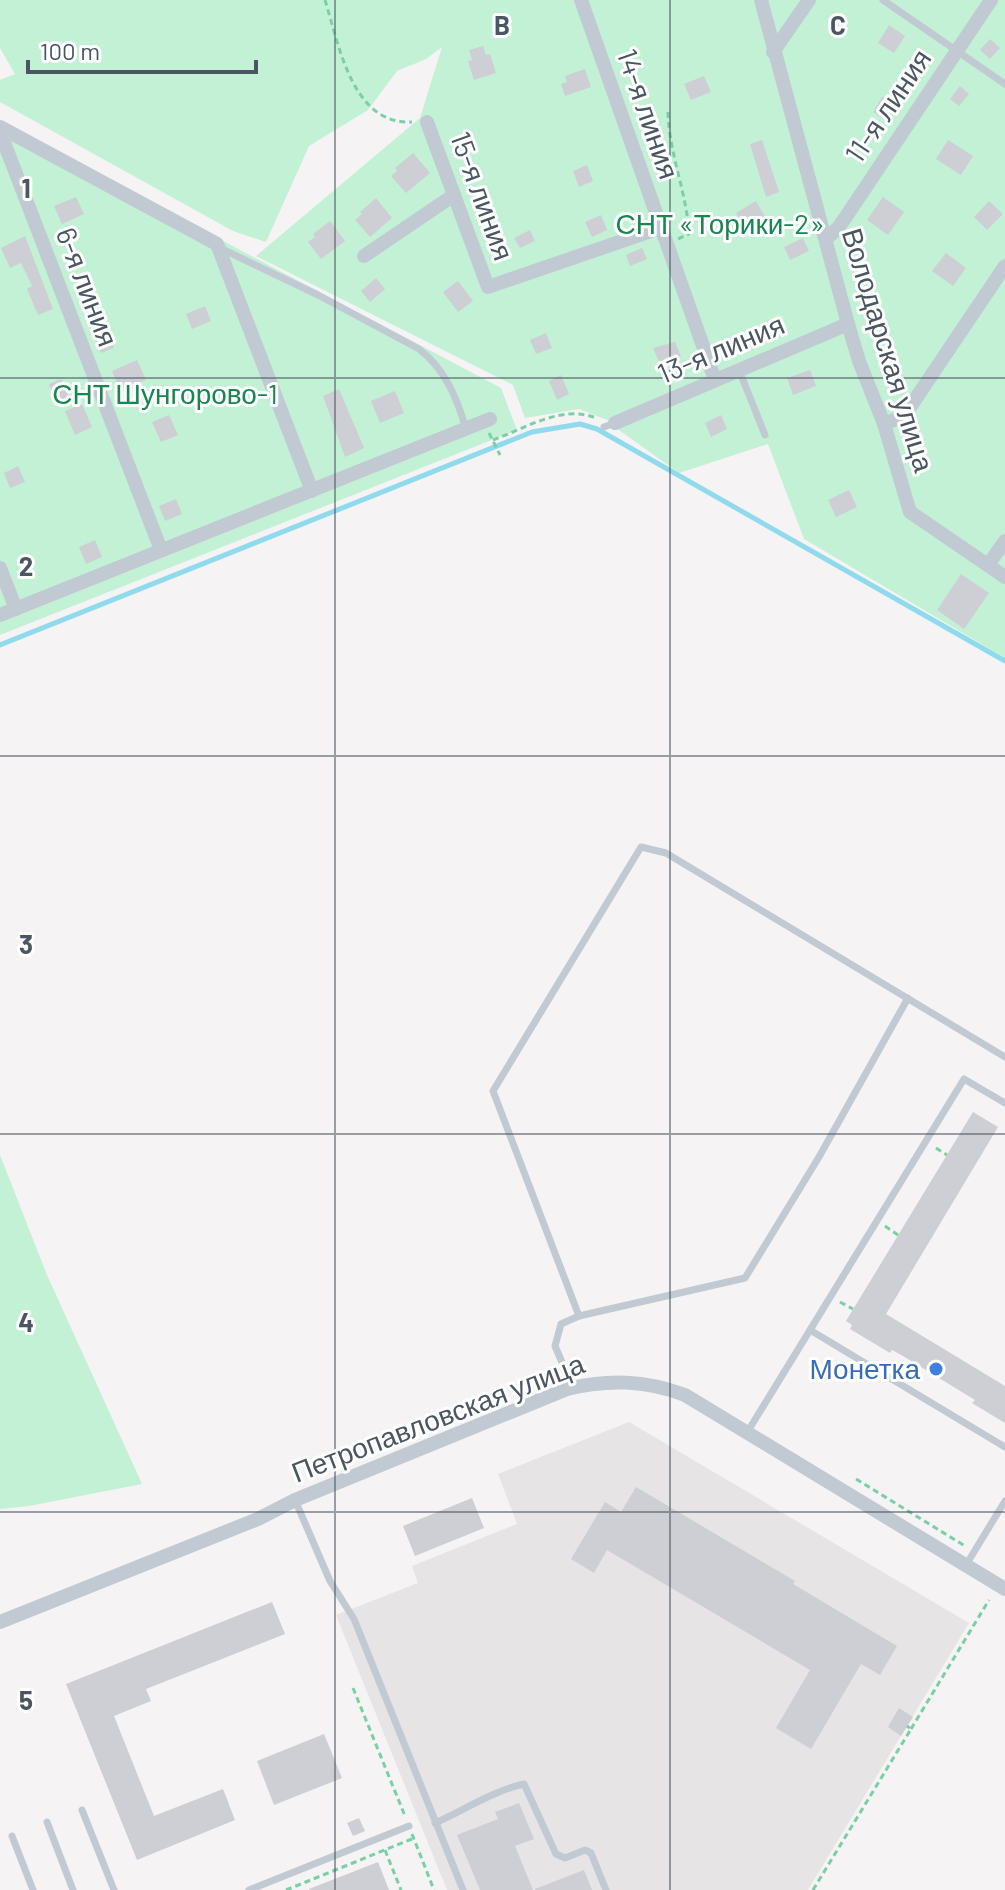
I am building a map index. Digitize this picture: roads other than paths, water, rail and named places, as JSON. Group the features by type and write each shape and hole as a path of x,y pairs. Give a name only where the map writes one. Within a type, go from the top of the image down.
{"street":[{"name":"14-я линия","path":"581,0 715,380"},
{"name":"Володарская улица","path":"761,0 848,324 884,424 910,512 1005,577"},
{"path":"773,52 809,0"},
{"name":"11-я линия","path":"826,239 839,227 991,0"},
{"name":"15-я линия","path":"427,122 488,287 660,228"},
{"path":"4,131 217,245 312,491"},
{"name":"6-я линия","path":"4,131 161,550"},
{"path":"364,256 454,195"},
{"path":"884,424 904,416 1005,266"},
{"name":"13-я линия","path":"610,425 848,324"},
{"path":"0,615 490,419"},
{"path":"988,565 1005,541"},
{"path":"0,568 16,609"},
{"name":"Петропавловская улица","path":"0,1622 573,1388 601,1381 635,1382 664,1387 685,1395 1005,1589"}],"lane":[{"path":"883,0 1005,84"},
{"path":"217,245 318,295 433,359 460,408 466,429"},
{"path":"739,369 765,435"},
{"path":"579,1316 493,1091 641,847 666,853 1005,1057"},
{"path":"573,1388 555,1346 561,1324 579,1316 745,1278 819,1157 908,998"},
{"path":"748,1431 964,1079 1005,1103"},
{"path":"810,1330 1005,1447"},
{"path":"295,1500 330,1581 354,1619 463,1890"},
{"path":"966,1565 1005,1501"},
{"path":"435,1823 478,1804 488,1796 524,1784 556,1854 565,1858 585,1850 591,1853 606,1890"},
{"path":"82,1810 114,1890"},
{"path":"47,1822 73,1890"},
{"path":"249,1890 409,1826"},
{"path":"12,1836 33,1890"}],"waterway":[{"path":"0,645 532,432 580,424 597,429 1005,661"}],"place":[{"name":"Монетка","path":"936,1369"}],"park label":[{"name":"СНТ «Торики-2»","path":"720,224"},
{"name":"СНТ Шунгорово-1","path":"165,394"}]}
